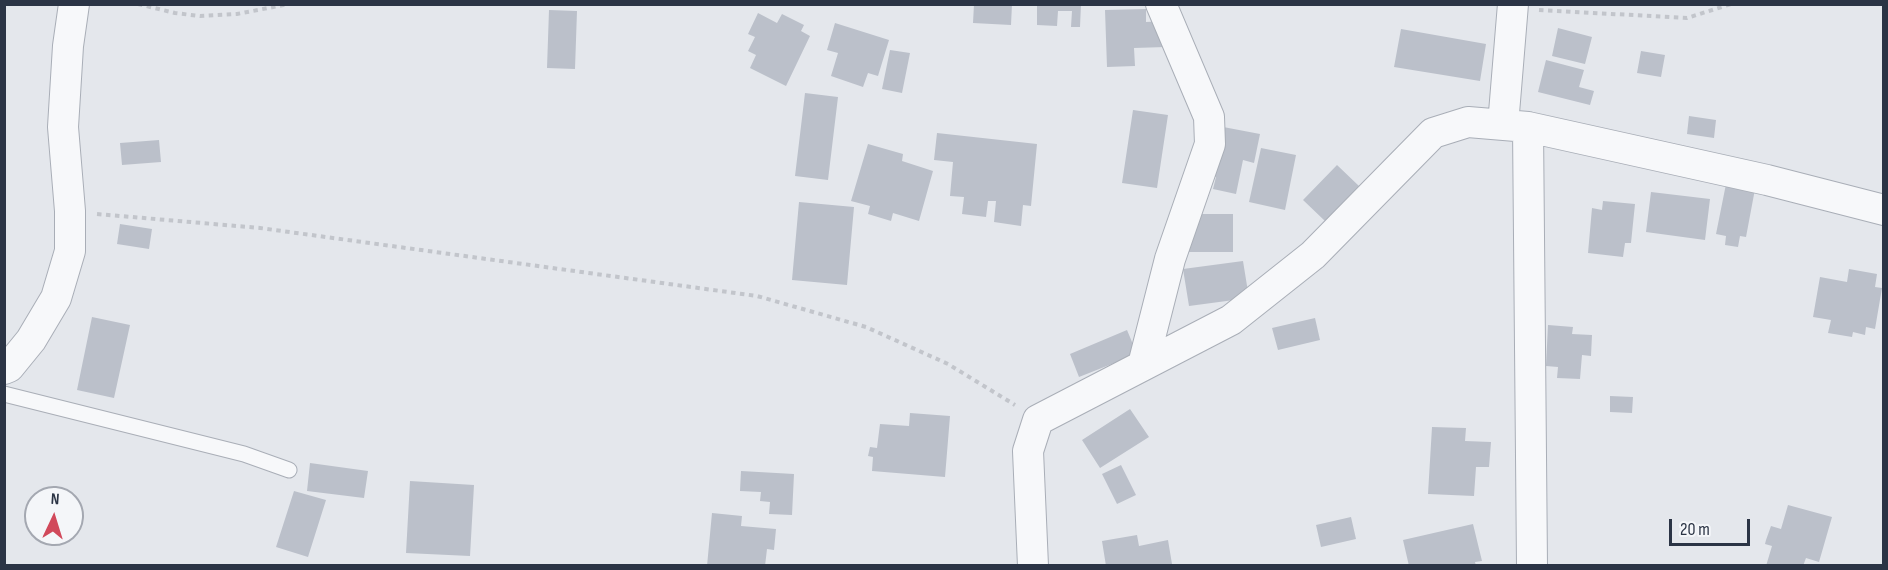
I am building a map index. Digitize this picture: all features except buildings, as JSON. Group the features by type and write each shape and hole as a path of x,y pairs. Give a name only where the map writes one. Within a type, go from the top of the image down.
{"street":[{"path":"4,369 9,367 31,340 56,298 70,250 70,211 63,127 68,46 74,4"},
{"path":"1143,365 1170,259 1210,144 1209,117 1161,4"},
{"path":"1513,6 1532,566"},
{"path":"1033,566 1028,451 1038,420 1231,320 1313,255 1433,134 1468,122 1516,126 1767,180 1884,210"}],"lane":[{"path":"4,394 244,454 289,470"}],"path":[{"path":"138,4 175,13 200,16 237,14 289,4"},
{"path":"1513,6 1687,18 1731,4"},
{"path":"70,211 272,230 757,296 866,327 948,364 1038,420"}]}
